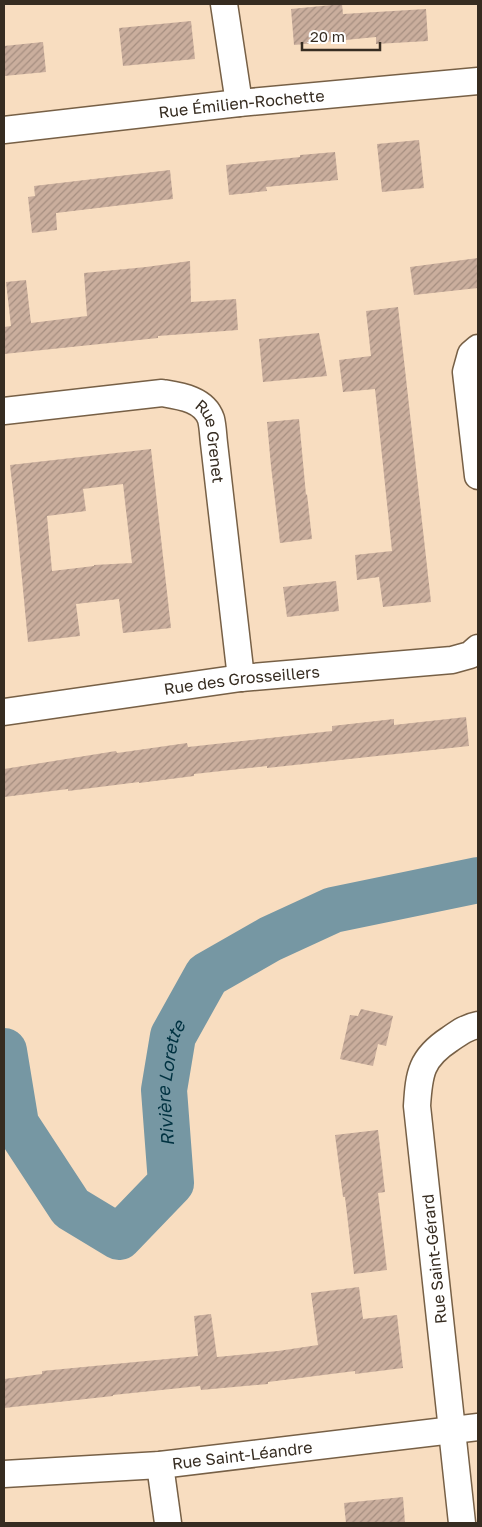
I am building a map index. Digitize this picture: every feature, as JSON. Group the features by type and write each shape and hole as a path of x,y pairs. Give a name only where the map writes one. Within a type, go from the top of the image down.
{"street":[{"path":"224,4 239,103"},
{"name":"Rue Émilien-Rochette","path":"4,130 239,103 478,81"},
{"path":"478,348 471,354 466,372 478,476"},
{"name":"Rue Grenet","path":"4,411 162,393 185,396 200,404 210,418 242,678"},
{"name":"Rue des Grosseillers","path":"4,712 242,678 452,660 470,655 478,648"},
{"name":"Rue Saint-Gérard","path":"462,1523 418,1106 418,1080 427,1059 443,1044 468,1026 478,1024"},
{"name":"Rue Saint-Léandre","path":"4,1474 160,1465 478,1427"},
{"path":"160,1465 168,1523"}],"building":[{"path":"342,4 343,14 426,9 428,41 376,44 376,37 294,45 291,9"},
{"path":"191,21 195,59 123,66 119,28"},
{"path":"43,42 46,72 4,76 4,46"},
{"path":"419,140 424,188 382,192 377,144"},
{"path":"335,152 338,180 266,187 267,191 229,195 226,165"},
{"path":"170,170 173,199 56,213 57,230 32,233 28,197 35,196 34,186"},
{"path":"478,258 478,288 414,295 410,267"},
{"path":"190,261 191,302 236,299 238,330 158,336 158,338 4,354 4,327 11,326 6,282 26,280 31,323 87,316 84,273"},
{"path":"398,307 431,602 383,607 379,577 357,580 355,555 392,551 375,389 343,392 339,360 371,356 366,311"},
{"path":"319,333 327,376 263,382 259,339"},
{"path":"299,419 312,539 280,543 267,422"},
{"path":"151,449 171,628 123,633 119,599 76,604 80,636 28,642 10,465","holes":["123,484 132,563 94,565 52,571 47,516 86,511 83,489"]},
{"path":"336,581 339,611 287,617 283,587"},
{"path":"466,717 469,746 194,774 194,776 139,783 4,797 4,769 116,751 117,753 187,743 188,747 332,731 332,726 394,719 394,725"},
{"path":"361,1009 393,1016 386,1046 378,1044 373,1066 340,1059 350,1015 358,1016"},
{"path":"378,1130 385,1192 378,1193 387,1270 354,1274 345,1197 343,1197 335,1135"},
{"path":"359,1287 363,1319 397,1315 403,1368 355,1374 355,1371 268,1382 268,1384 201,1390 200,1386 4,1408 4,1379 42,1374 42,1371 198,1356 194,1316 211,1314 217,1357 318,1345 311,1293"},
{"path":"403,1497 405,1523 346,1523 344,1503"}],"waterway":[{"name":"Rivière Lorette","path":"4,1051 16,1124 71,1208 119,1237 171,1183 164,1090 173,1036 207,975 270,939 333,910 478,880"}]}
